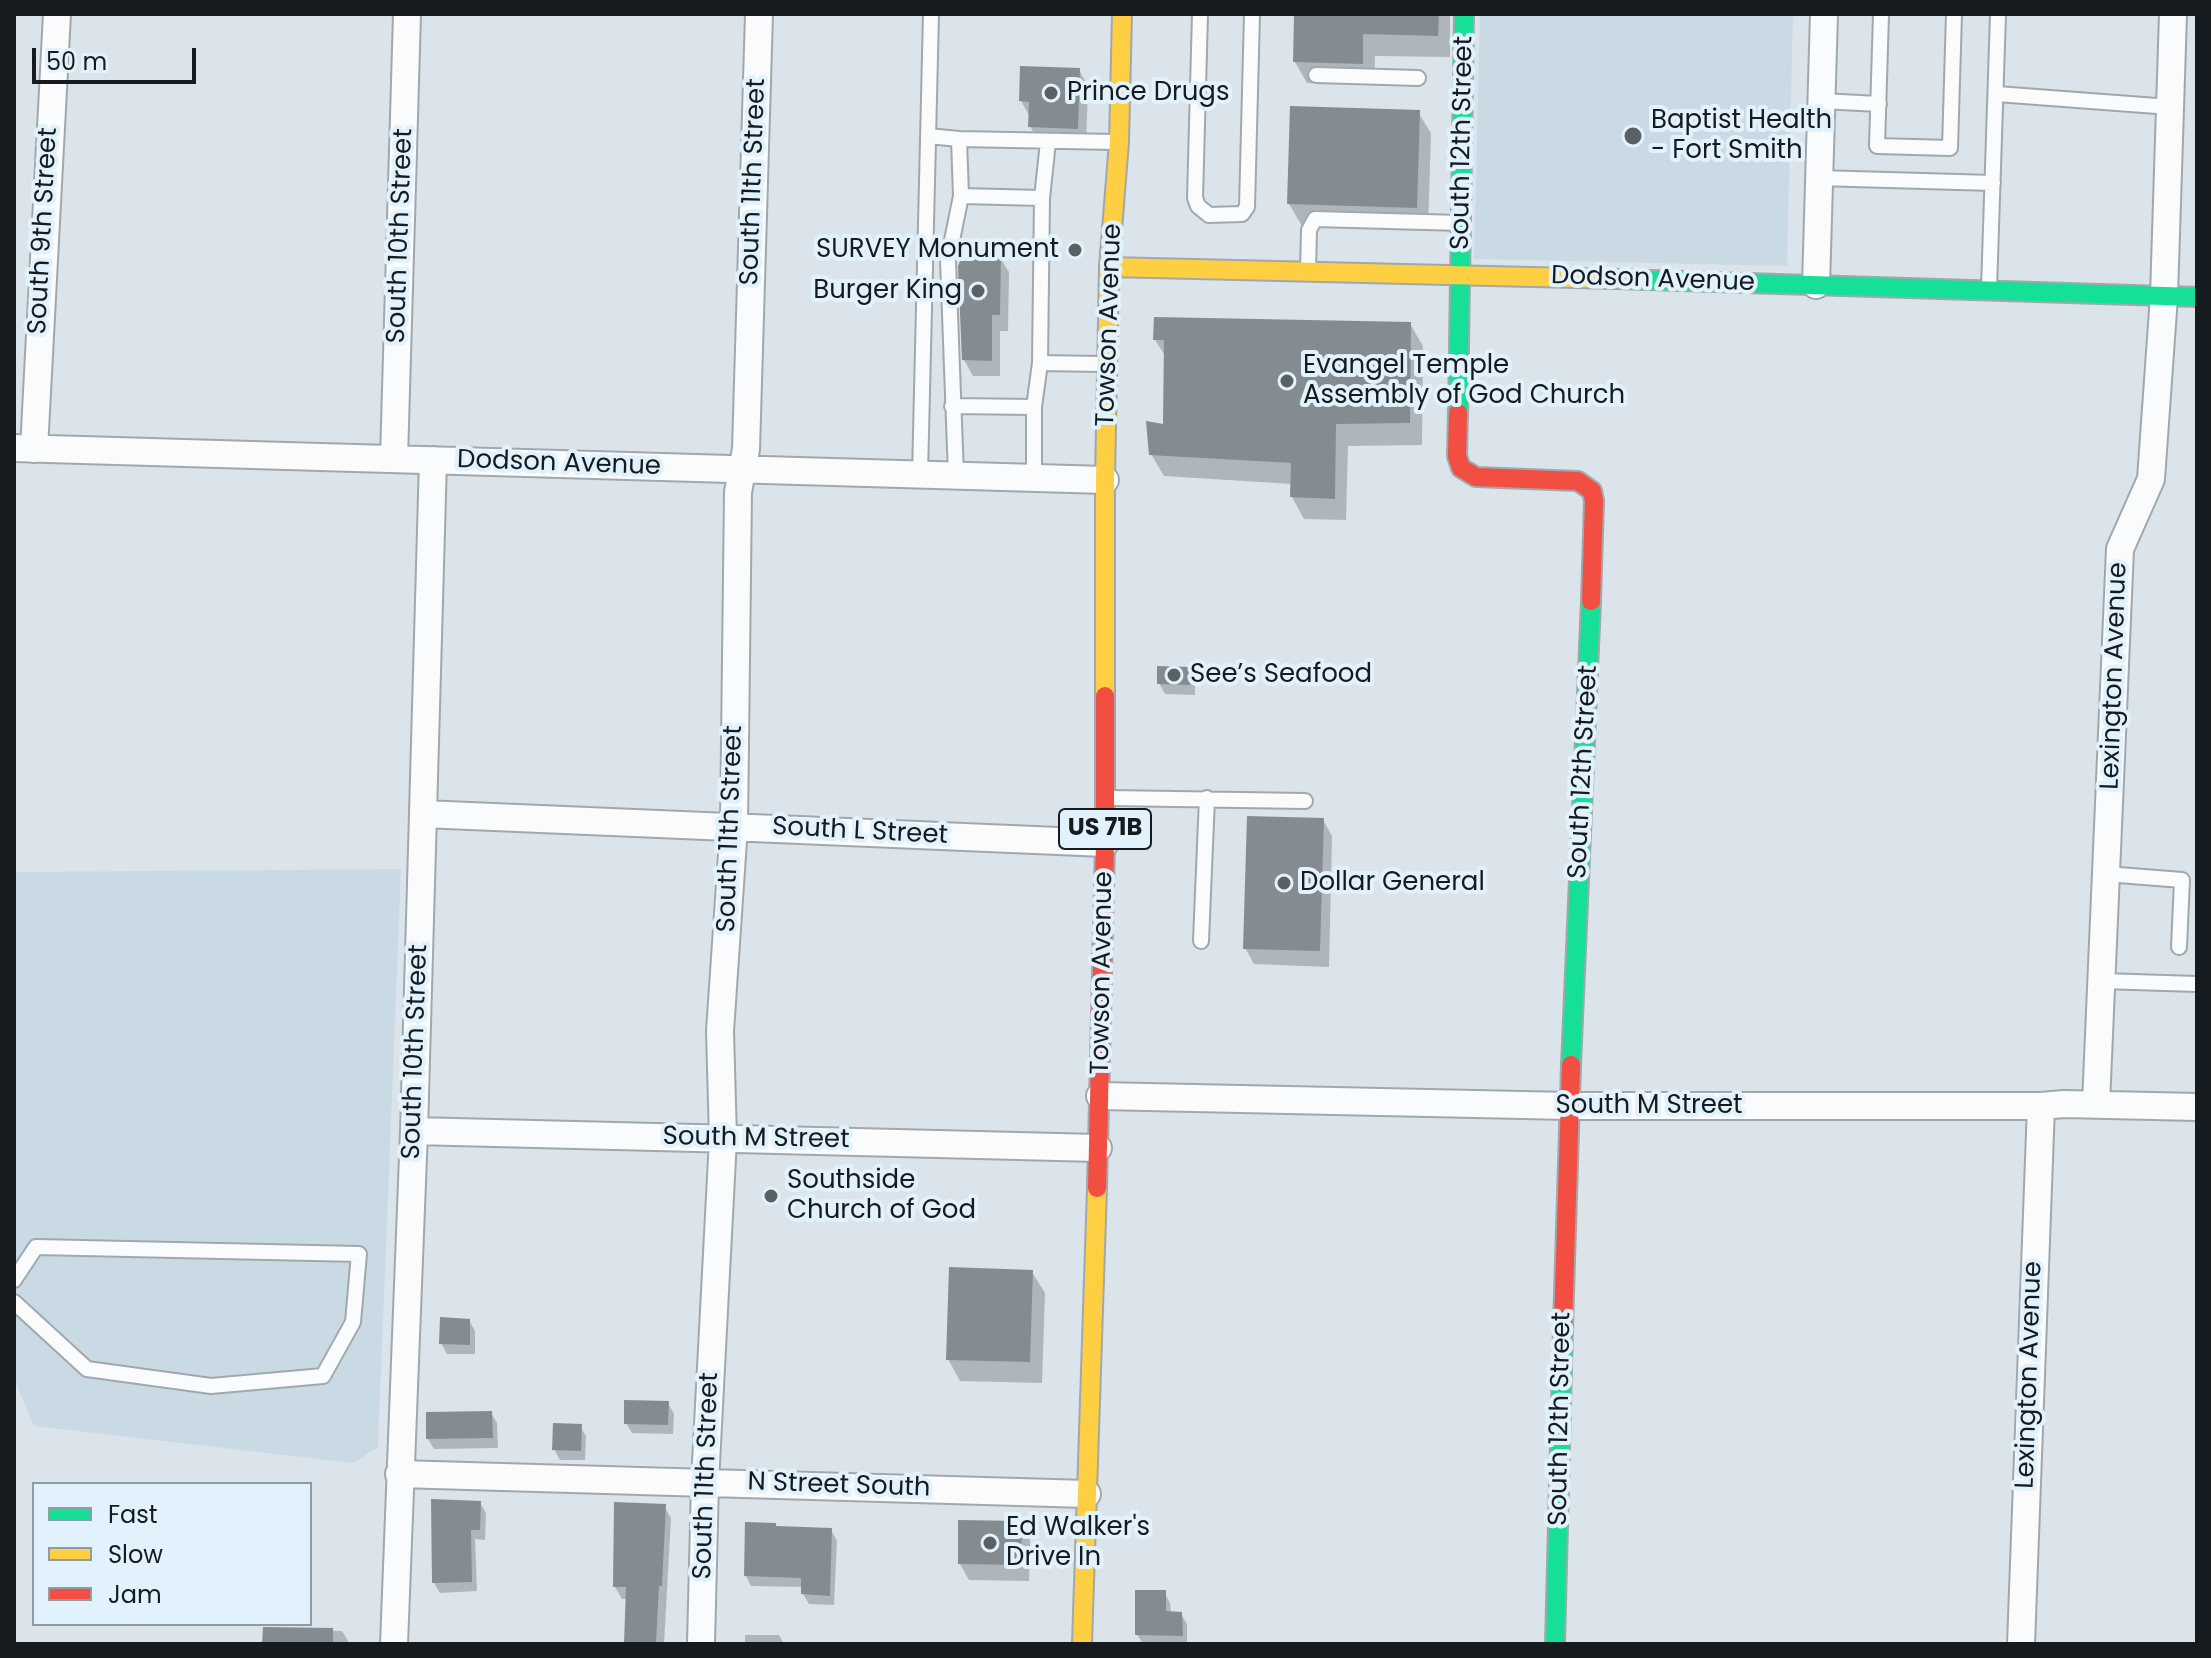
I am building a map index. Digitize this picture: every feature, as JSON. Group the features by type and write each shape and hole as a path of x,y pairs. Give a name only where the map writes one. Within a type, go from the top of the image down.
{"street":[{"name":"South 9th Street","path":"24,449 57,14"},
{"name":"South 10th Street","path":"394,458 407,14"},
{"name":"South 11th Street","path":"701,1644 705,1482 723,1139 720,1031 734,826 738,492 746,449 759,14"},
{"name":"Towson Avenue","path":"1082,1644 1105,843 1105,480 1109,267 1119,142 1122,14"},
{"name":"South 12th Street","path":"1464,14 1457,80 1461,223 1457,456 1461,468 1476,477 1578,481 1592,491 1594,501 1569,1106 1555,1644"},
{"path":"1816,285 1824,14"},
{"name":"Lexington Avenue","path":"2096,1104 2120,549 2151,479 2164,296 2173,14"},
{"name":"Dodson Avenue","path":"1109,267 1461,274 2197,297"},
{"name":"Dodson Avenue","path":"24,449 1105,480"},
{"name":"South 10th Street","path":"394,1644 414,1131 433,460"},
{"name":"South L Street","path":"423,814 1105,843"},
{"name":"South M Street","path":"1100,1096 1569,1106 2096,1104 2197,1107"},
{"name":"Lexington Avenue","path":"2021,1644 2041,1106"},
{"name":"South M Street","path":"414,1131 1098,1148"},
{"name":"N Street South","path":"399,1474 1087,1494"}],"lane":[{"path":"920,475 931,14"},
{"path":"1200,14 1195,198 1198,206 1209,215 1242,214 1247,207 1252,14"},
{"path":"1881,14 1877,146 1950,148 1954,14"},
{"path":"1989,291 1998,14"},
{"path":"1316,75 1418,78"},
{"path":"1997,94 2170,107"},
{"path":"1821,101 1879,104"},
{"path":"928,136 1119,142"},
{"path":"956,476 948,260 961,196 959,139"},
{"path":"1034,478 1034,407 1040,363 1042,198 1048,142"},
{"path":"1818,178 1993,183"},
{"path":"961,196 1042,198"},
{"path":"1308,271 1309,230 1315,219 1461,223"},
{"path":"1040,363 1107,364"},
{"path":"952,406 1034,407"},
{"path":"1105,798 1305,801"},
{"path":"1201,941 1207,798"},
{"path":"2106,874 2182,880 2179,947"},
{"path":"2102,981 2197,984"},
{"path":"14,1280 36,1247 359,1254 353,1322 323,1376 211,1386 87,1369 14,1302"}],"shaded area":[{"name":"Baptist Health - Fort Smith","path":"1480,14 1793,14 1787,266 1474,259"},
{"path":"401,869 378,1447 353,1463 34,1426 14,1379 14,872"}],"building":[{"path":"1294,14 1439,14 1438,36 1363,34 1363,64 1293,62"},
{"path":"1020,66 1080,68 1078,129 1028,127 1029,102 1019,101"},
{"path":"1290,106 1420,110 1417,208 1287,204"},
{"name":"Burger King","path":"972,246 989,247 989,254 1001,254 1000,315 992,315 992,361 962,360 958,266 960,261 972,261"},
{"name":"Evangel Temple Assembly of God Church","path":"1154,317 1411,322 1410,423 1336,424 1335,499 1290,497 1291,463 1149,455 1146,421 1163,424 1164,340 1153,340"},
{"name":"See’s Seafood","path":"1157,666 1190,667 1190,685 1157,684"},
{"name":"Dollar General","path":"1247,816 1324,818 1320,951 1243,949"},
{"path":"949,1267 1033,1270 1030,1362 946,1360"},
{"path":"440,1317 470,1319 470,1345 439,1344"},
{"path":"624,1400 669,1401 668,1425 624,1424"},
{"path":"492,1411 493,1438 426,1439 426,1412"},
{"path":"553,1423 582,1424 581,1451 552,1450"},
{"path":"431,1499 481,1501 480,1530 471,1530 472,1582 432,1583"},
{"path":"614,1502 666,1504 656,1644 624,1644 626,1587 613,1587"},
{"name":"Ed Walker's Drive In","path":"958,1520 1022,1521 1021,1565 958,1564"},
{"path":"745,1522 832,1528 830,1596 801,1594 801,1578 744,1576"},
{"path":"1135,1590 1166,1590 1166,1611 1182,1612 1183,1636 1135,1635"},
{"path":"263,1627 333,1628 333,1644 262,1644"}],"traffic: fast":[{"path":"1458,413 1464,14"},
{"path":"1617,279 2197,297"},
{"path":"1571,1065 1591,601"},
{"path":"1555,1644 1563,1326"}],"traffic: slow":[{"path":"1105,696 1109,267 1119,142 1122,14"},
{"path":"1109,267 1617,279"},
{"path":"1082,1644 1097,1188"}],"traffic: jam":[{"path":"1458,413 1457,456 1461,468 1476,477 1578,481 1592,491 1591,601"},
{"path":"1097,1188 1105,696"},
{"path":"1563,1326 1571,1065"}],"place":[{"name":"Prince Drugs","path":"1051,93"},
{"name":"Baptist Health - Fort Smith","path":"1633,136"},
{"name":"SURVEY Monument","path":"1075,250"},
{"name":"Burger King","path":"978,291"},
{"name":"Evangel Temple Assembly of God Church","path":"1287,381"},
{"name":"See’s Seafood","path":"1174,675"},
{"name":"Dollar General","path":"1284,883"},
{"name":"Southside Church of God","path":"771,1196"},
{"name":"Ed Walker's Drive In","path":"990,1543"}]}
